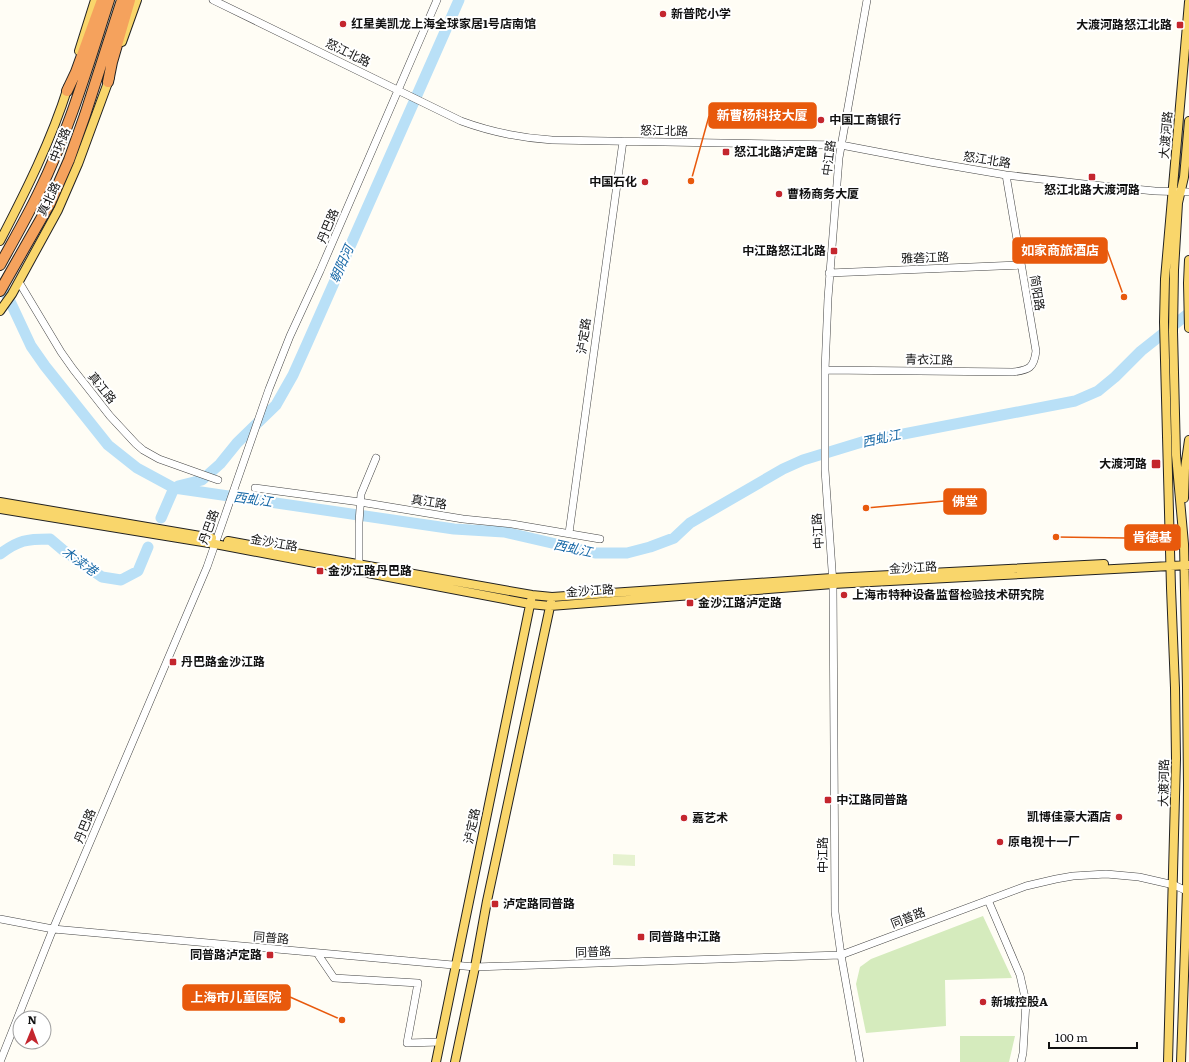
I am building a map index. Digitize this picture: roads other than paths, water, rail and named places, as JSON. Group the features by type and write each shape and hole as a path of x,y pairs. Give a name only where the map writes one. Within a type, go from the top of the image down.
{"highway":[{"path":"67,92 76,72 102,0"},
{"name":"中环路","path":"0,265 39,193 57,152 109,0"},
{"name":"中环路","path":"3,287 50,203 69,160 86,115 122,0"},
{"path":"108,82 112,62 130,0"}],"main road":[{"name":"真北路","path":"0,241 30,184 47,145 67,92 95,0"},
{"name":"真北路","path":"0,311 19,282 58,210 78,164 137,0"},
{"name":"大渡河路","path":"1168,1062 1174,885 1176,688 1170,563 1164,322 1165,279 1176,192 1189,2"},
{"name":"大渡河路","path":"1181,1062 1188,891 1186,562 1176,455 1173,314 1178,203 1176,192 1184,177 1189,121"},
{"path":"1189,260 1189,328"},
{"name":"大渡河路","path":"1182,515 1184,503 1185,468 1189,440"},
{"name":"金沙江路","path":"0,502 216,541 530,604 550,606 832,581"},
{"name":"金沙江路","path":"0,509 216,541 359,564 532,595 552,597 1186,562"},
{"name":"泸定路","path":"436,1062 532,595"},
{"path":"455,1062 475,967 488,893 552,597"}],"street":[{"name":"怒江北路","path":"213,0 462,121 504,134 552,140 841,145 1006,175 1093,185 1189,192"},
{"name":"丹巴路","path":"0,1062 52,929 206,567 269,389 290,336 320,271 437,0"},
{"name":"中江路","path":"860,1062 841,955 836,912 834,875 832,581 825,470 825,370 829,273 841,145 867,0"},
{"name":"泸定路","path":"569,534 623,141"},
{"name":"简阳路","path":"1006,175 1036,350 1035,360 1032,367"},
{"name":"雅砻江路","path":"829,273 1021,265"},
{"name":"真江路","path":"19,282 61,352 73,369 136,444 151,455 218,480"},
{"name":"青衣江路","path":"825,370 1013,372 1024,371 1032,367"},
{"path":"359,564 361,494 376,458"},
{"name":"真江路","path":"255,488 463,519 512,524 600,539"},
{"name":"同普路","path":"0,919 52,929 475,967 841,955 1026,886 1056,879 1106,874 1139,877 1174,885 1188,891"},
{"path":"988,900 1020,975 1026,1002 1023,1053 1021,1062"},
{"path":"316,953 334,978 418,983 407,1043 440,1042"}],"waterway":[{"name":"朝阳河","path":"178,486 202,480 220,464 237,443 276,405 293,375 459,0"},
{"name":"西虬江","path":"0,284 9,299 31,346 45,366 108,445 137,468 174,488 454,529 504,532 595,553 627,553 650,547 674,538 690,523 783,469 803,460 862,442 1075,401 1098,391 1115,377 1141,351 1189,313"},
{"name":"木渎港","path":"161,518 174,488"},
{"name":"木渎港","path":"0,554 23,541 50,539 63,550 102,577 121,580 138,571 148,547"}],"place":[{"name":"新普陀小学","path":"663,14"},
{"name":"红星美凯龙上海全球家居1号店南馆","path":"343,24"},
{"name":"大渡河路怒江北路","path":"1180,25"},
{"name":"中国工商银行","path":"821,120"},
{"name":"怒江北路泸定路","path":"726,152"},
{"name":"怒江北路大渡河路","path":"1092,177"},
{"name":"新曹杨科技大厦","path":"691,181"},
{"name":"中国石化","path":"645,182"},
{"name":"曹杨商务大厦","path":"779,194"},
{"name":"中江路怒江北路","path":"834,251"},
{"name":"如家商旅酒店","path":"1124,297"},
{"name":"大渡河路","path":"1156,464"},
{"name":"佛堂","path":"866,508"},
{"name":"肯德基","path":"1056,537"},
{"name":"金沙江路丹巴路","path":"320,571"},
{"name":"上海市特种设备监督检验技术研究院","path":"844,595"},
{"name":"金沙江路泸定路","path":"690,603"},
{"name":"丹巴路金沙江路","path":"173,662"},
{"name":"中江路同普路","path":"828,800"},
{"name":"凯博佳豪大酒店","path":"1119,817"},
{"name":"嘉艺术","path":"684,818"},
{"name":"原电视十一厂","path":"1000,842"},
{"name":"泸定路同普路","path":"495,904"},
{"name":"同普路中江路","path":"641,937"},
{"name":"同普路泸定路","path":"270,955"},
{"name":"新城控股A","path":"983,1002"},
{"name":"上海市儿童医院","path":"342,1020"}]}
